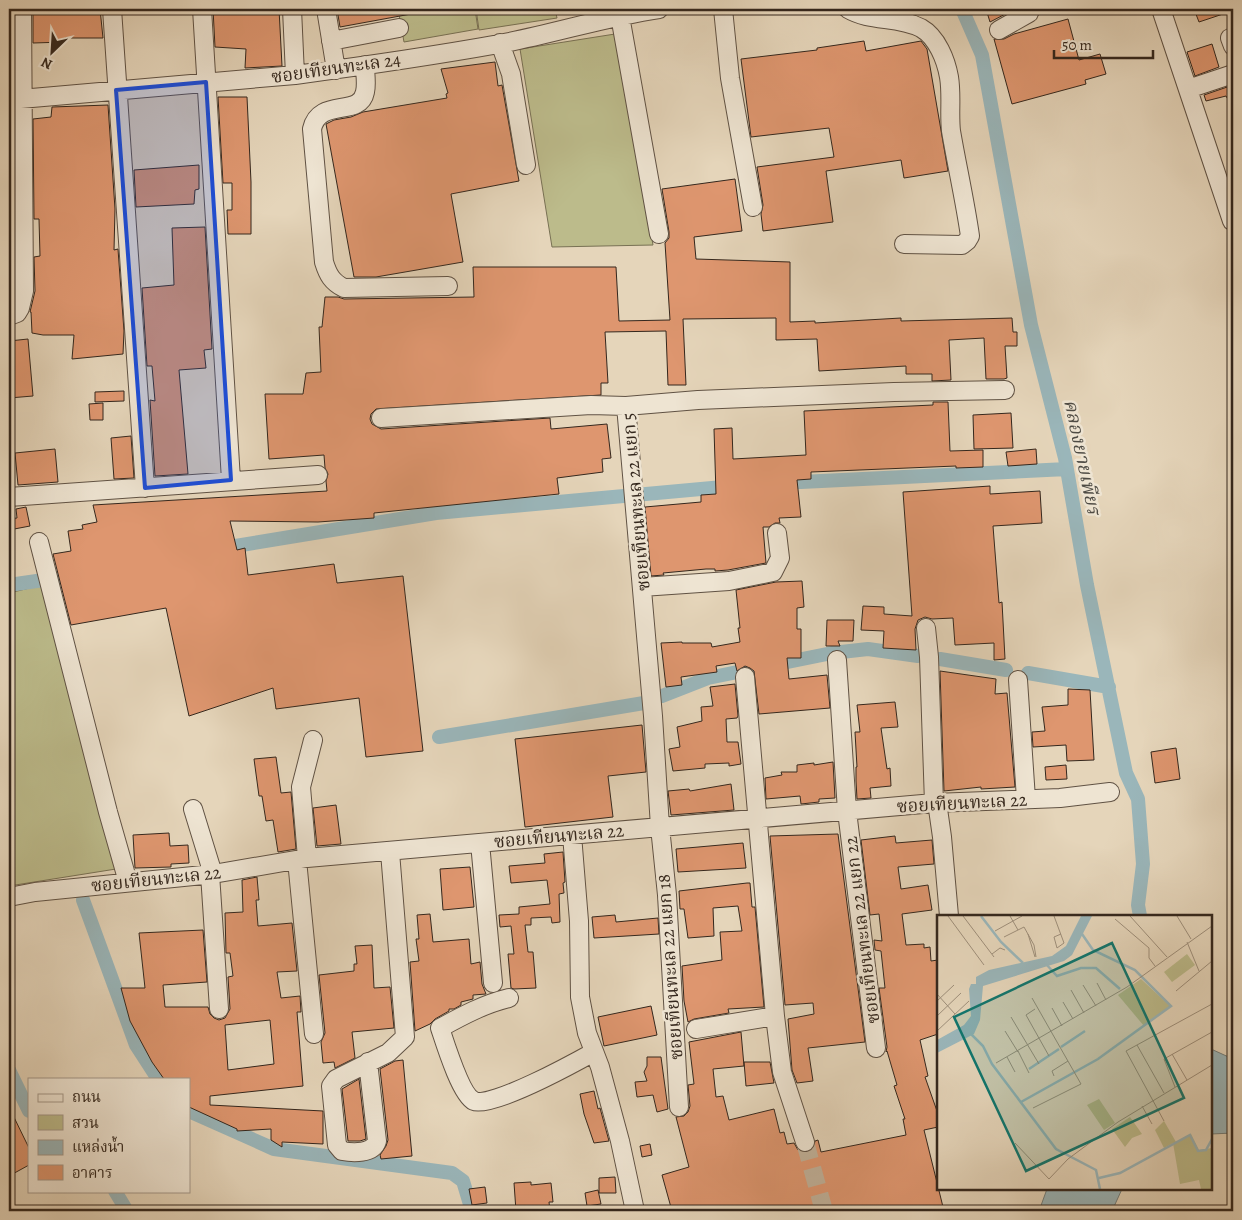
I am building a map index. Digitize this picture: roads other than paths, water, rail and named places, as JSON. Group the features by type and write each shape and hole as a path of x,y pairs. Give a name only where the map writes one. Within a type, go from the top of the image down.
{"street":[{"path":"9,316 16,313 20,308 24,291 15,100 22,9"},
{"path":"112,9 116,90 145,488"},
{"path":"202,9 232,480"},
{"path":"292,9 295,75"},
{"path":"326,9 336,70"},
{"name":"ซอยเทียนทะเล 24","path":"15,100 336,70 500,44 650,9"},
{"path":"723,9 730,78 753,207"},
{"path":"848,9 859,16 903,22 921,28 930,35 941,52 949,77 951,129 970,236 962,245 904,244"},
{"path":"999,30 1029,13 1030,9"},
{"path":"1161,9 1232,221"},
{"path":"620,16 659,234"},
{"path":"332,41 399,28"},
{"path":"500,44 511,74 526,165"},
{"path":"365,65 365,92 360,102 326,111 314,120 312,129 324,262 328,275 335,284 344,288 448,286"},
{"path":"1188,89 1233,74"},
{"name":"ซอยเทียนทะเล 22 แยก 5","path":"660,827 654,716 626,406 698,400 866,393 1006,390"},
{"path":"381,418 591,405 626,406"},
{"path":"9,497 318,475"},
{"path":"642,588 730,581 773,572 780,558 777,533"},
{"path":"38,542 128,882"},
{"path":"926,628 935,802 942,837 949,915"},
{"name":"ซอยเทียนทะเล 22 แยก 22","path":"837,660 847,811 876,1048"},
{"path":"745,677 782,1072 805,1142"},
{"path":"1018,680 1026,799"},
{"path":"313,740 301,787 302,859 314,1034"},
{"name":"ซอยเทียนทะเล 22","path":"9,897 35,892 211,874 302,859 935,802 1060,798 1110,792"},
{"path":"193,809 211,874 219,1009"},
{"name":"ซอยเทียนทะเล 22 แยก 18","path":"660,827 667,895 679,1107"},
{"path":"572,835 579,921 580,997 587,1033 620,1141 635,1211"},
{"path":"480,843 493,983"},
{"path":"368,1062 377,1141 374,1148 368,1150 342,1151 337,1145 331,1086 336,1079 368,1062 388,1053 405,1037 390,852"},
{"path":"509,998 466,1013 440,1028 461,1083 474,1101 488,1101 512,1092 554,1074 594,1052"},
{"path":"696,1029 776,1016"}],"water":[{"path":"1212,1049 1233,1059 1233,1133 1212,1134"},
{"path":"1047,1190 1122,1190 1112,1211 1039,1211"}],"waterway":[{"name":"คลองยายเพียร","path":"962,9 982,55 1031,325 1065,458 1087,585 1126,773 1138,799 1143,864 1138,905 1140,915"},
{"path":"780,483 1067,469"},
{"path":"217,549 436,513 734,486"},
{"path":"9,585 78,575"},
{"path":"662,696 708,678 832,653 868,649 918,656"},
{"path":"940,659 1006,670"},
{"path":"1028,673 1109,687"},
{"path":"439,737 644,703"},
{"path":"83,900 136,1045 157,1078"},
{"path":"9,1070 28,1109"},
{"path":"190,1111 274,1149 452,1173 463,1181 472,1211"},
{"path":"116,1192 127,1211"}],"tunnel":[{"path":"805,1142 824,1211"}]}
